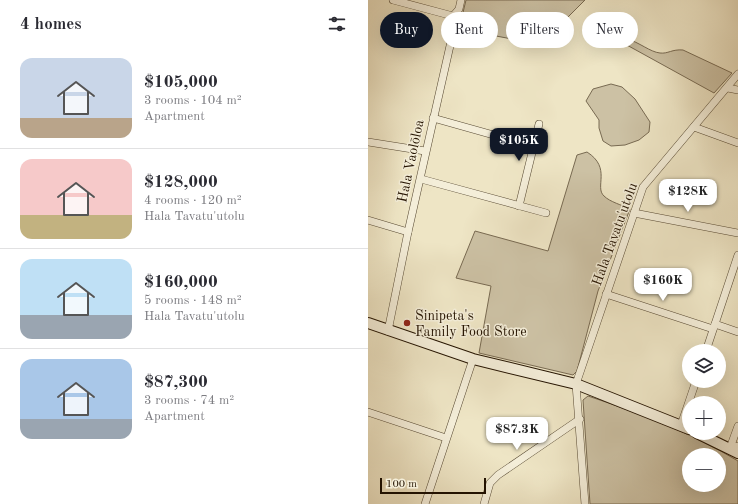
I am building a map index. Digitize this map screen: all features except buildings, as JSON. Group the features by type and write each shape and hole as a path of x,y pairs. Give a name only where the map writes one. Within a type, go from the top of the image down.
{"main road":[{"path":"368,323 473,360 576,384 682,426"},
{"path":"714,440 735,449"}],"street":[{"path":"392,0 441,13"},
{"name":"Hala Vaolōloa","path":"456,12 459,9 460,0"},
{"name":"Hala Vaolōloa","path":"388,331 425,151 449,48"},
{"name":"Hala Tavatu'utolu","path":"576,384 643,187 728,88 738,74"},
{"path":"728,88 738,90"},
{"path":"433,118 533,146"},
{"path":"518,206 539,124"},
{"path":"694,127 738,143"},
{"path":"368,142 425,151"},
{"path":"420,179 546,213"},
{"path":"634,213 738,233"},
{"path":"368,220 408,232"},
{"path":"708,344 738,255"},
{"path":"606,294 714,327 738,332"},
{"path":"425,504 473,360"},
{"path":"576,384 580,419 585,504"},
{"path":"368,412 446,438"},
{"path":"484,504 490,483 498,475 580,419"},
{"path":"735,449 738,426"}],"shaded area":[{"path":"466,0 585,0 573,12 506,12 506,38 498,36 498,12 463,12"},
{"path":"638,43 652,51 660,53 683,50 732,73 714,93 632,48 638,48"},
{"path":"611,84 622,87 635,99 650,122 649,132 639,140 625,145 611,146 603,141 599,128 599,120 586,101 593,89"},
{"path":"587,152 599,164 601,171 601,192 604,196 613,202 630,209 598,291 577,371 573,375 479,353 491,286 456,278 475,231 548,251 577,155"},
{"path":"588,396 626,409 682,432 682,440 700,440 715,448 682,448 682,492 726,492 726,454 738,461 738,504 590,504 583,400"}],"place":[{"name":"Sinipeta's Family Food Store","path":"407,323"}]}
